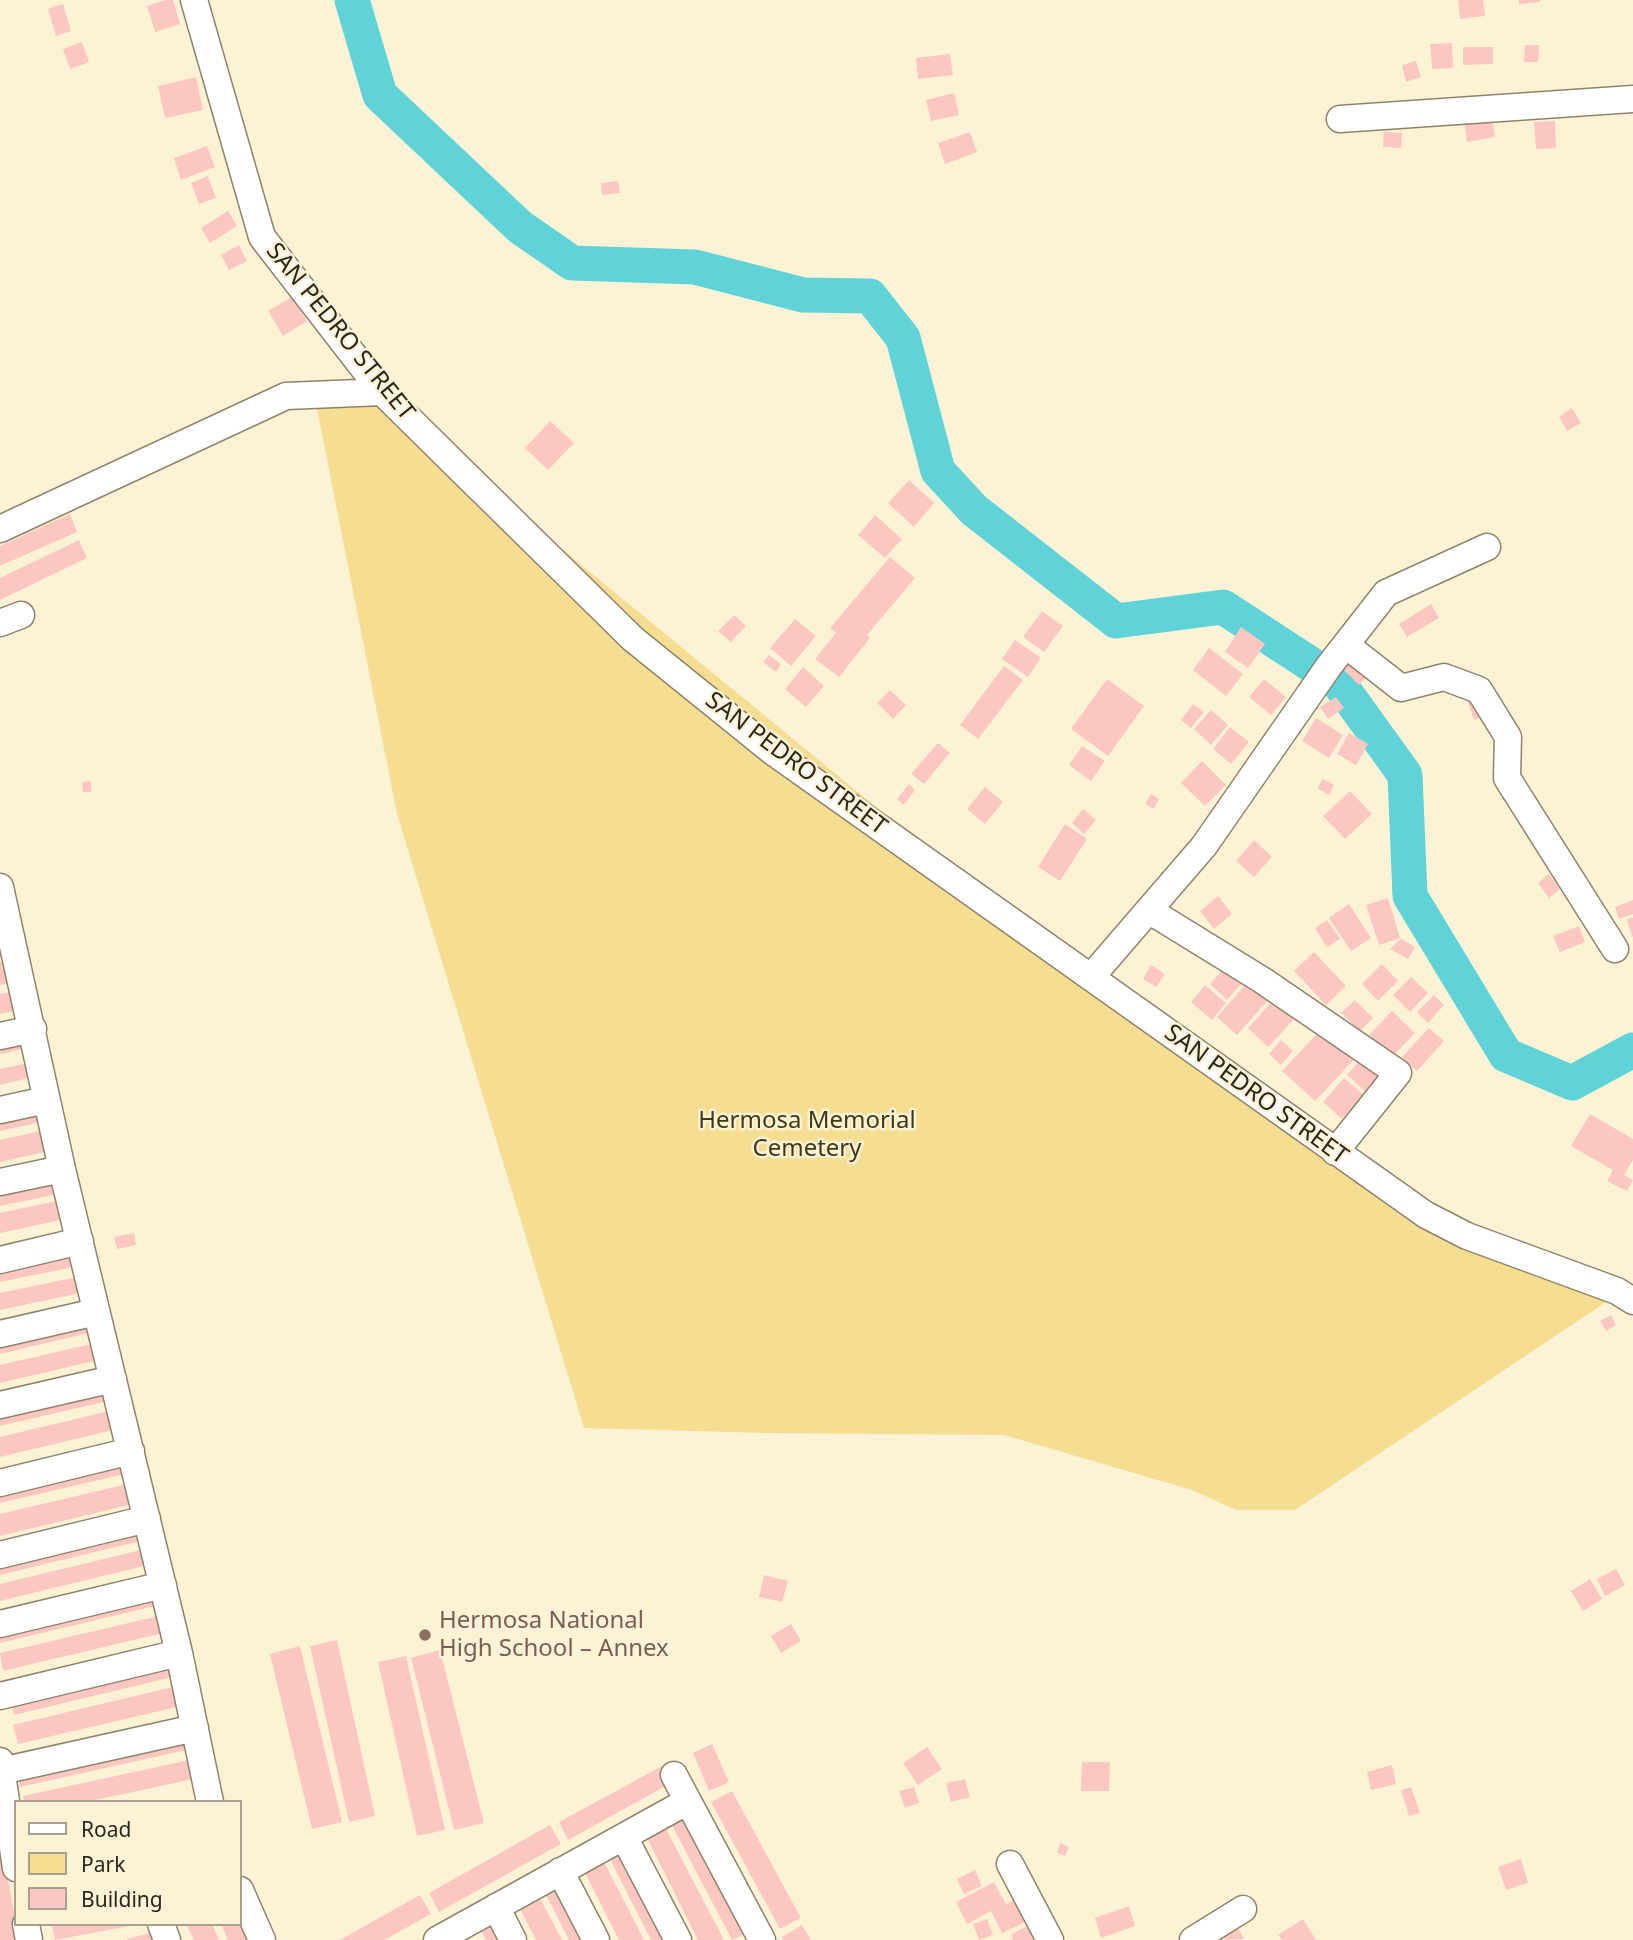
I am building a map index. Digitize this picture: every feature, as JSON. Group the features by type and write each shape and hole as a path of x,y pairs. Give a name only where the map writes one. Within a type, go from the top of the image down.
{"street":[{"name":"SAN PEDRO STREET","path":"194,0 262,237 382,392 633,639 773,752 1426,1215 1467,1236 1617,1291 1633,1301"},
{"path":"1340,119 1633,99"},
{"path":"0,529 286,396 382,392"},
{"path":"1091,977 1203,846 1329,666 1386,593 1487,547"},
{"path":"1346,645 1401,688 1444,677 1479,690 1508,737 1507,778 1615,949"},
{"path":"0,891 8,959 33,1029 62,1169 179,1653 195,1728 202,1800"},
{"path":"1150,911 1262,980 1398,1073 1335,1152"},
{"path":"0,1036 33,1029"},
{"path":"0,1110 46,1100"},
{"path":"0,1182 62,1169"},
{"path":"0,1259 80,1241"},
{"path":"0,1334 96,1312"},
{"path":"0,1405 113,1379"},
{"path":"0,1483 131,1451"},
{"path":"0,1555 146,1519"},
{"path":"0,1624 163,1585"},
{"path":"0,1696 179,1653"},
{"path":"14,1851 1,1766 195,1728"},
{"path":"674,1775 762,1940"},
{"path":"437,1940 688,1801"},
{"path":"624,1837 678,1940"},
{"path":"1010,1864 1050,1940"},
{"path":"560,1871 596,1940"},
{"path":"242,1895 262,1940"},
{"path":"496,1907 513,1940"},
{"path":"1194,1940 1243,1909"}],"green space":[{"name":"Hermosa Memorial Cemetery","path":"372,393 1072,968 1428,1225 1609,1300 1295,1510 1236,1510 1192,1490 1004,1435 584,1428 397,814 315,399"}],"building":[{"path":"173,0 180,24 155,32 147,6"},
{"path":"1458,0 1483,0 1485,16 1460,19"},
{"path":"1519,0 1540,0 1540,2 1519,4"},
{"path":"63,4 71,31 56,36 48,9"},
{"path":"82,42 89,62 70,69 63,49"},
{"path":"1452,43 1453,68 1432,69 1430,44"},
{"path":"1525,45 1539,45 1538,62 1524,62"},
{"path":"1463,47 1493,47 1493,64 1463,65"},
{"path":"950,54 953,75 918,79 916,58"},
{"path":"1416,61 1421,77 1406,82 1402,65"},
{"path":"196,77 203,110 165,118 158,86"},
{"path":"954,93 959,115 931,121 926,100"},
{"path":"1491,111 1495,137 1467,142 1463,115"},
{"path":"1555,121 1556,148 1536,149 1534,122"},
{"path":"970,132 977,152 945,164 938,143"},
{"path":"1384,132 1402,133 1401,148 1383,147"},
{"path":"207,146 215,167 181,180 174,158"},
{"path":"208,176 216,198 199,204 191,183"},
{"path":"618,181 620,193 602,195 601,183"},
{"path":"228,211 237,226 210,243 201,228"},
{"path":"239,245 247,261 229,270 221,255"},
{"path":"292,297 307,321 283,336 268,311"},
{"path":"1572,408 1581,423 1567,431 1559,417"},
{"path":"550,421 574,443 548,470 525,448"},
{"path":"909,480 934,503 914,527 888,503"},
{"path":"70,514 77,532 0,566 0,546"},
{"path":"875,515 902,539 885,558 858,535"},
{"path":"79,540 87,558 0,600 0,578"},
{"path":"890,557 915,578 867,635 870,638 839,677 815,659 836,633 830,628"},
{"path":"1431,604 1439,618 1407,637 1399,624"},
{"path":"1042,611 1063,626 1044,652 1023,637"},
{"path":"734,615 746,626 731,642 718,631"},
{"path":"795,619 816,636 791,666 770,648"},
{"path":"1241,627 1265,644 1248,668 1225,652"},
{"path":"1015,640 1041,658 1028,677 1002,659"},
{"path":"1209,648 1243,674 1226,696 1193,670"},
{"path":"1357,654 1373,670 1359,685 1343,669"},
{"path":"769,655 781,664 776,672 763,662"},
{"path":"1004,666 1023,680 978,739 960,725"},
{"path":"803,667 824,686 806,707 785,689"},
{"path":"1107,679 1144,706 1108,756 1071,729"},
{"path":"1264,679 1286,697 1271,715 1249,697"},
{"path":"890,690 906,705 893,719 877,703"},
{"path":"1481,695 1489,715 1474,720 1467,700"},
{"path":"1336,697 1344,708 1328,719 1320,707"},
{"path":"1193,704 1204,712 1191,728 1181,720"},
{"path":"1211,710 1228,725 1211,745 1194,729"},
{"path":"1316,718 1343,735 1329,758 1302,741"},
{"path":"1230,727 1249,742 1231,764 1213,749"},
{"path":"1349,733 1368,744 1356,765 1337,754"},
{"path":"938,743 950,753 924,784 911,774"},
{"path":"1082,746 1105,761 1091,781 1069,765"},
{"path":"1202,761 1226,785 1205,806 1181,783"},
{"path":"1323,779 1334,785 1329,795 1317,788"},
{"path":"91,781 91,792 83,792 82,782"},
{"path":"909,784 915,790 904,805 897,799"},
{"path":"985,787 1003,802 985,824 967,809"},
{"path":"1350,791 1372,814 1345,839 1323,816"},
{"path":"1151,794 1159,799 1154,809 1145,804"},
{"path":"1083,809 1096,820 1084,834 1072,823"},
{"path":"1065,824 1087,839 1060,881 1038,867"},
{"path":"1254,840 1272,857 1254,877 1236,861"},
{"path":"1549,874 1560,889 1549,898 1538,883"},
{"path":"1218,896 1232,914 1214,929 1200,911"},
{"path":"1388,898 1400,938 1379,945 1366,905"},
{"path":"1633,900 1633,914 1619,919 1615,907"},
{"path":"1349,904 1371,938 1351,951 1329,918"},
{"path":"1633,918 1633,936 1632,937 1627,919"},
{"path":"1327,920 1340,939 1327,947 1315,928"},
{"path":"1579,926 1585,942 1560,952 1553,936"},
{"path":"1401,939 1415,947 1408,959 1390,949"},
{"path":"1314,952 1346,986 1326,1005 1294,971"},
{"path":"8,960 14,982 0,985 0,962"},
{"path":"1231,961 1248,977 1227,1000 1210,984"},
{"path":"1382,964 1398,981 1378,1001 1362,984"},
{"path":"1151,965 1165,974 1156,987 1143,979"},
{"path":"1411,977 1428,993 1410,1012 1393,995"},
{"path":"1250,979 1271,997 1237,1035 1217,1017"},
{"path":"1205,985 1226,1003 1212,1020 1191,1002"},
{"path":"11,992 15,1011 0,1014 0,994"},
{"path":"1434,995 1444,1005 1428,1023 1417,1012"},
{"path":"1277,996 1298,1015 1268,1047 1248,1028"},
{"path":"1355,1000 1373,1018 1360,1031 1341,1013"},
{"path":"1392,1011 1415,1033 1392,1057 1369,1035"},
{"path":"1325,1025 1358,1055 1315,1101 1282,1071"},
{"path":"1429,1028 1444,1041 1417,1071 1402,1057"},
{"path":"24,1032 27,1048 0,1054 0,1038"},
{"path":"1281,1040 1293,1051 1281,1065 1269,1054"},
{"path":"1365,1054 1386,1073 1368,1094 1347,1075"},
{"path":"33,1062 37,1076 0,1085 0,1069"},
{"path":"1344,1078 1363,1094 1342,1119 1323,1102"},
{"path":"42,1101 46,1121 0,1131 0,1111"},
{"path":"1590,1114 1633,1139 1633,1160 1624,1175 1633,1180 1627,1191 1607,1181 1613,1170 1571,1146"},
{"path":"45,1130 49,1151 0,1162 0,1140"},
{"path":"54,1173 58,1194 0,1206 0,1184"},
{"path":"61,1200 65,1219 0,1233 0,1213"},
{"path":"134,1233 136,1245 117,1249 114,1237"},
{"path":"75,1248 79,1266 0,1282 0,1264"},
{"path":"82,1276 85,1292 0,1310 0,1293"},
{"path":"89,1314 93,1332 0,1354 0,1335"},
{"path":"1611,1315 1616,1325 1606,1331 1600,1321"},
{"path":"100,1342 103,1359 0,1383 0,1365"},
{"path":"104,1382 108,1401 0,1426 0,1406"},
{"path":"113,1410 117,1429 0,1457 0,1437"},
{"path":"125,1455 129,1473 0,1503 0,1484"},
{"path":"132,1483 137,1503 0,1536 0,1514"},
{"path":"136,1523 140,1541 0,1575 0,1555"},
{"path":"141,1550 144,1566 0,1601 0,1584"},
{"path":"1616,1569 1625,1585 1605,1596 1597,1579"},
{"path":"764,1575 788,1581 782,1602 759,1597"},
{"path":"1590,1579 1602,1599 1583,1611 1571,1591"},
{"path":"155,1587 159,1605 0,1643 0,1624"},
{"path":"163,1615 167,1632 3,1671 0,1653"},
{"path":"791,1624 801,1641 781,1653 771,1636"},
{"path":"337,1640 375,1816 349,1822 310,1646"},
{"path":"300,1646 342,1822 312,1829 270,1654"},
{"path":"440,1650 484,1823 454,1830 411,1658"},
{"path":"172,1656 177,1676 14,1715 9,1695"},
{"path":"406,1656 445,1830 417,1836 378,1662"},
{"path":"177,1686 181,1706 18,1744 13,1725"},
{"path":"187,1731 191,1749 20,1787 16,1769"},
{"path":"712,1744 729,1782 709,1791 693,1753"},
{"path":"927,1747 942,1769 918,1785 903,1763"},
{"path":"194,1759 198,1778 95,1800 24,1800 23,1796"},
{"path":"1082,1762 1110,1762 1109,1791 1081,1791"},
{"path":"664,1765 673,1782 568,1840 559,1822"},
{"path":"1392,1765 1396,1784 1371,1790 1367,1772"},
{"path":"965,1779 970,1797 951,1802 946,1783"},
{"path":"914,1787 919,1803 905,1808 899,1791"},
{"path":"1411,1787 1420,1813 1409,1816 1401,1790"},
{"path":"732,1791 801,1918 780,1929 711,1802"},
{"path":"687,1807 752,1931 732,1940 667,1816"},
{"path":"661,1819 724,1940 698,1940 642,1828"},
{"path":"550,1825 561,1844 439,1912 429,1893"},
{"path":"625,1840 677,1940 651,1940 605,1849"},
{"path":"1,1841 14,1926 16,1926 19,1940 0,1940"},
{"path":"1060,1843 1069,1847 1065,1856 1057,1853"},
{"path":"599,1852 644,1940 619,1940 579,1861"},
{"path":"1521,1859 1528,1883 1506,1890 1498,1867"},
{"path":"975,1870 982,1886 964,1894 957,1879"},
{"path":"561,1877 594,1940 569,1940 542,1887"},
{"path":"994,1882 1006,1904 1025,1895 1036,1917 1002,1933 991,1911 967,1924 956,1902"},
{"path":"535,1889 562,1940 536,1940 515,1899"},
{"path":"420,1895 431,1914 384,1940 340,1940"},
{"path":"1129,1906 1135,1926 1101,1938 1095,1918"},
{"path":"497,1913 511,1940 486,1940 477,1923"},
{"path":"242,1918 252,1940 228,1940 222,1926 242,1926"},
{"path":"987,1919 993,1935 979,1940 973,1924"},
{"path":"1303,1919 1316,1940 1282,1940 1278,1935"},
{"path":"1034,1923 1039,1940 1013,1940 1011,1934"},
{"path":"802,1925 811,1940 783,1940 782,1937"},
{"path":"52,1926 130,1926 55,1940"},
{"path":"187,1926 213,1926 219,1940 194,1940"},
{"path":"1237,1926 1244,1939 1225,1940 1221,1935"},
{"path":"163,1930 165,1940 127,1940 127,1939"}],"waterway":[{"path":"352,0 380,95 520,227 572,263 695,267 803,295 870,296 903,338 938,471 974,510 1116,621 1223,607 1338,682 1405,775 1410,896 1506,1055 1572,1083 1633,1050"}],"place":[{"name":"Hermosa National High School – Annex","path":"425,1635"}]}
